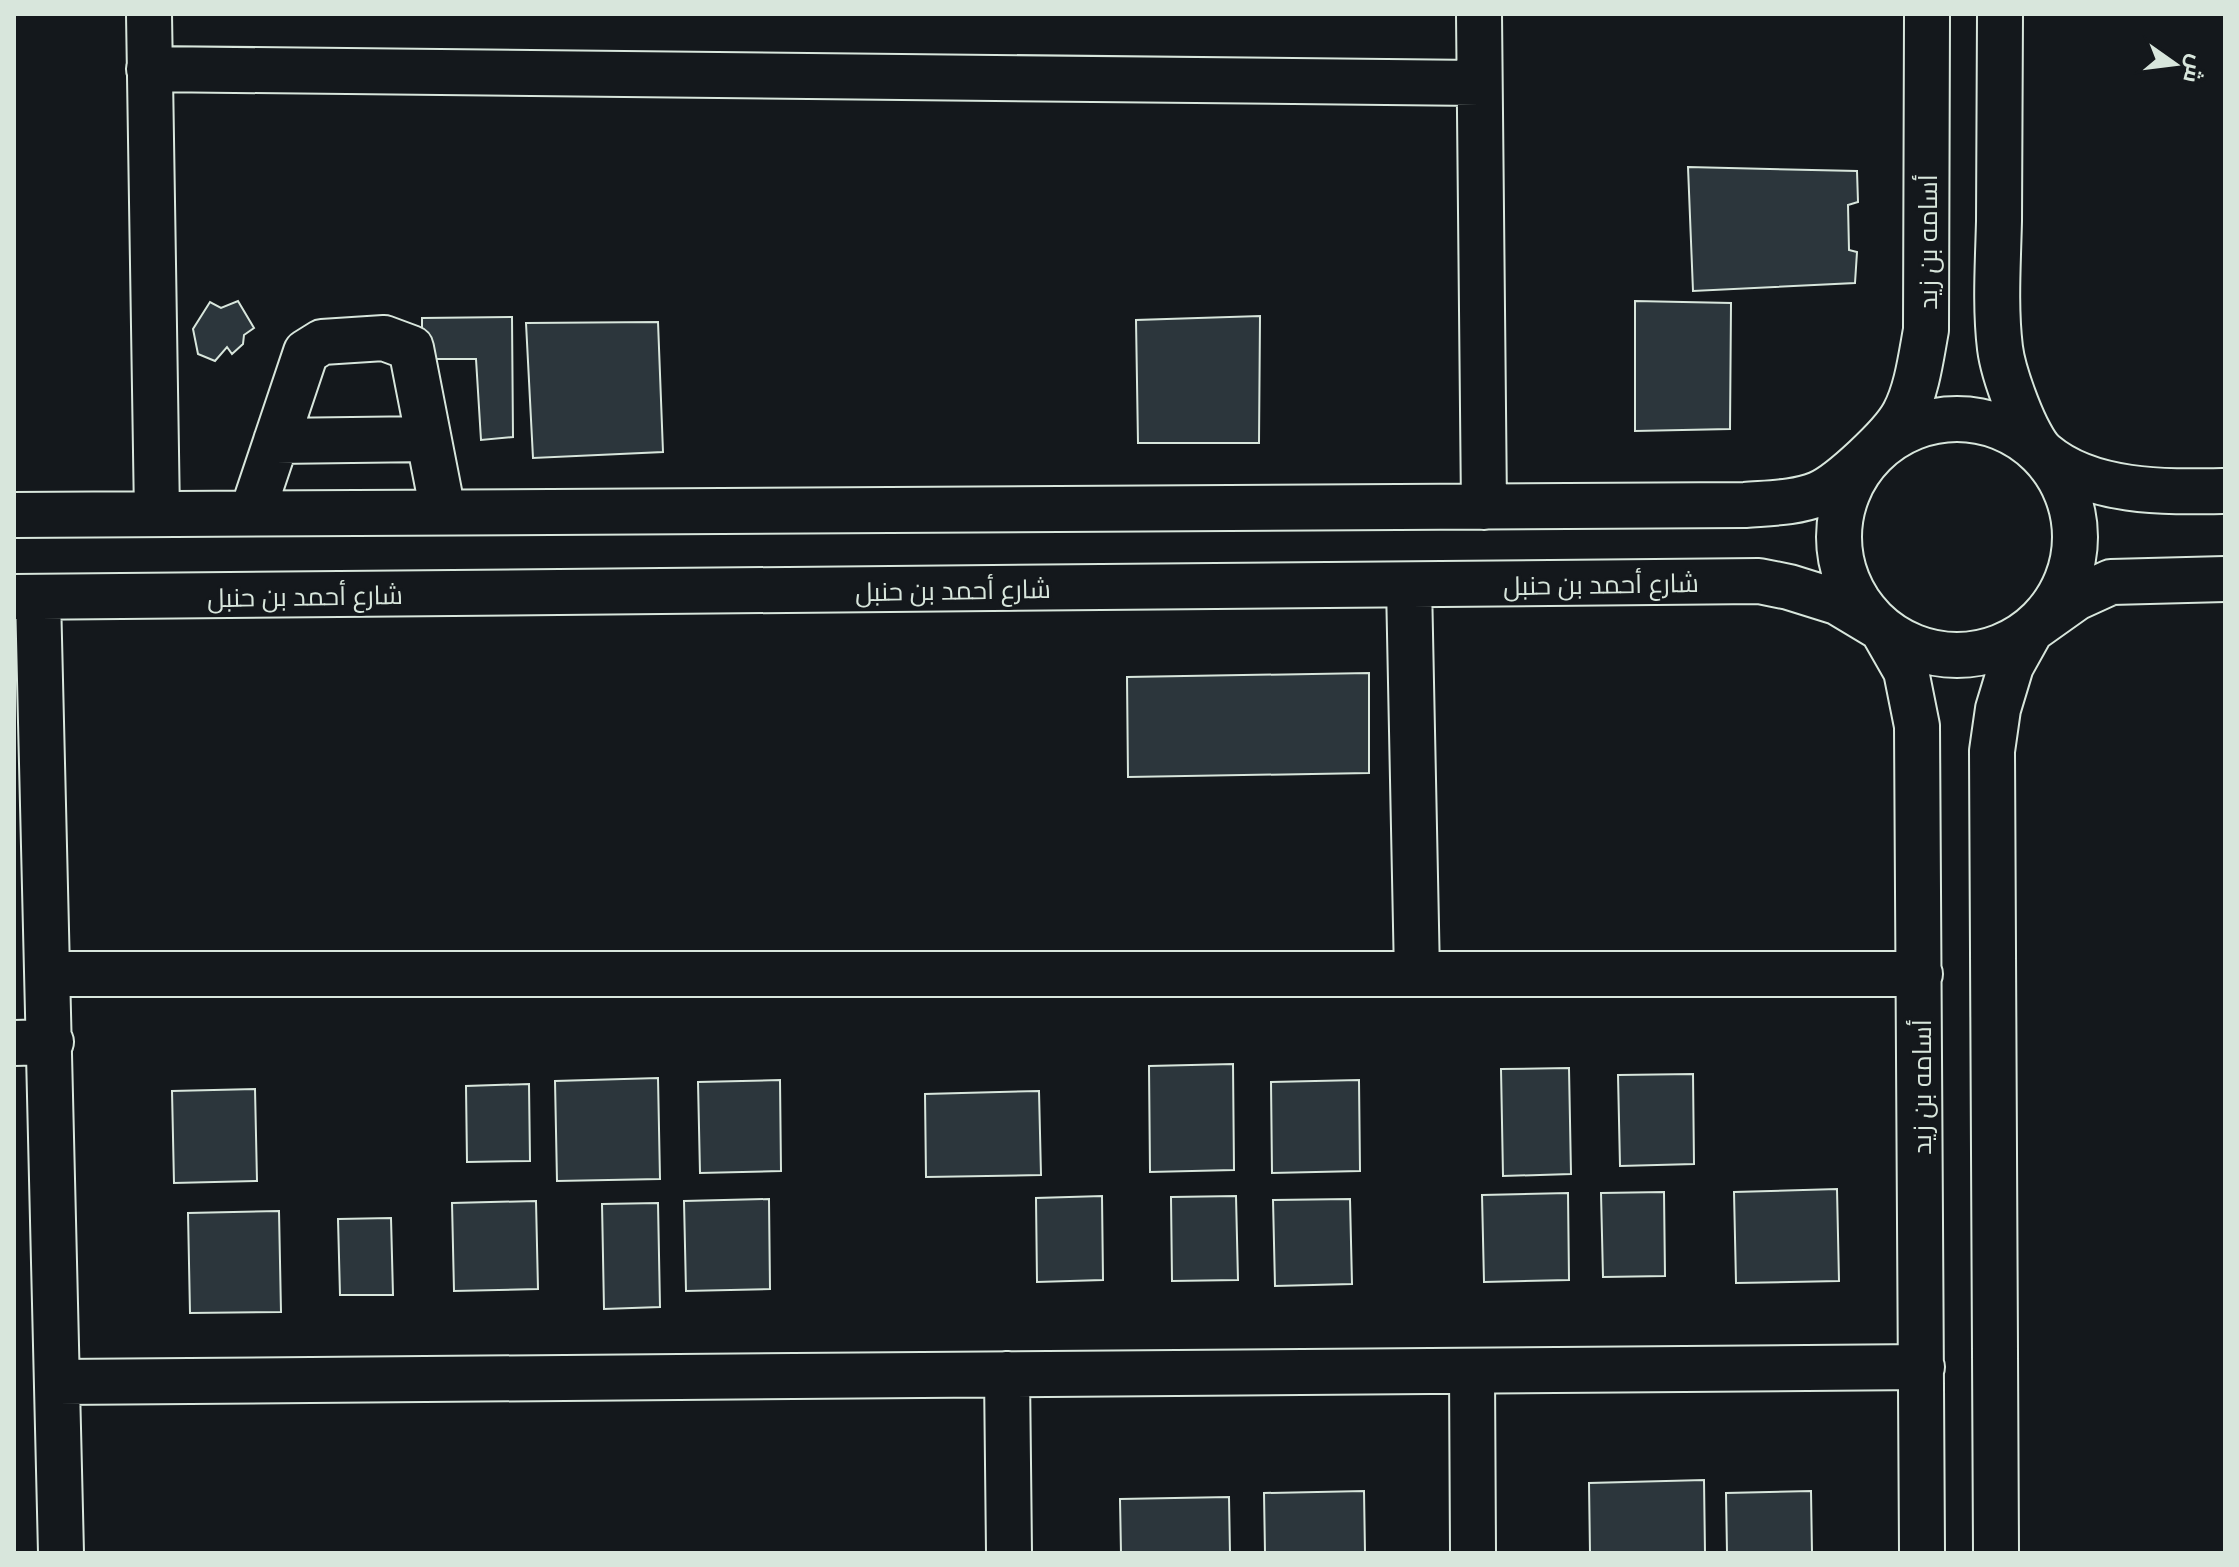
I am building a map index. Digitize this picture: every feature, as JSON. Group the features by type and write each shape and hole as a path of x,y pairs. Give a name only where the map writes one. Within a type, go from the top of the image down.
{"street":[{"path":"149,14 157,514"},
{"path":"1479,14 1484,507"},
{"name":"أسامه بن زيد","path":"1871,455 1904,414 1926,330 1927,14"},
{"path":"1996,1553 1992,751 1998,709 2011,666 2031,630 2058,600 2073,562 2075,521 2064,485 2014,402 2000,350 2000,14"},
{"path":"149,69 1479,83"},
{"path":"252,513 306,352 322,342 384,338 411,348 443,512"},
{"path":"14,515 1745,505 1782,502 1819,493 1901,432 1937,419 1975,418 2011,430 2077,473 2101,481 2171,492 2225,491"},
{"path":"276,441 428,439"},
{"path":"1871,455 1849,487 1839,524 1841,563 1855,598 1882,629 1917,649 1956,656 1996,649 2031,630 2076,598 2111,582 2225,579"},
{"name":"شارع أحمد بن حنبل","path":"26,597 1759,581 1837,602 1882,629"},
{"path":"1409,585 1417,974"},
{"path":"26,597 49,974 32,1043 58,1382 61,1553"},
{"name":"أسامه بن زيد","path":"1882,629 1906,671 1917,726 1922,1553"},
{"path":"49,974 1920,974"},
{"path":"58,1382 1922,1367"},
{"path":"1472,1371 1473,1553"},
{"path":"1007,1374 1009,1553"}],"building":[{"path":"1688,167 1857,171 1858,202 1848,205 1849,250 1857,252 1855,283 1693,291"},
{"path":"238,301 254,328 244,335 243,344 232,354 227,347 215,361 198,354 193,329 210,302 221,308"},
{"path":"1635,301 1731,303 1730,429 1635,431"},
{"path":"1260,316 1259,443 1138,443 1136,320"},
{"path":"512,317 513,437 481,440 476,359 422,359 422,318"},
{"path":"658,322 663,452 533,458 526,323"},
{"path":"1369,673 1369,773 1128,777 1127,677"},
{"path":"1233,1064 1234,1170 1150,1172 1149,1066"},
{"path":"1569,1068 1571,1174 1503,1176 1501,1069"},
{"path":"1693,1074 1694,1164 1620,1166 1618,1075"},
{"path":"658,1078 660,1179 557,1181 555,1081"},
{"path":"780,1080 781,1171 700,1173 698,1082"},
{"path":"1359,1080 1360,1171 1272,1173 1271,1082"},
{"path":"529,1084 530,1161 467,1162 466,1086"},
{"path":"255,1089 257,1181 174,1183 172,1091"},
{"path":"1039,1091 1041,1175 926,1177 925,1094"},
{"path":"1837,1189 1839,1281 1736,1283 1734,1192"},
{"path":"1664,1192 1665,1276 1603,1277 1601,1193"},
{"path":"1568,1193 1569,1280 1484,1282 1482,1195"},
{"path":"1102,1196 1103,1280 1037,1282 1036,1198"},
{"path":"1236,1196 1238,1280 1172,1281 1171,1197"},
{"path":"769,1199 770,1289 686,1291 684,1201"},
{"path":"1350,1199 1352,1284 1275,1286 1273,1200"},
{"path":"536,1201 538,1289 454,1291 452,1203"},
{"path":"658,1203 660,1307 604,1309 602,1204"},
{"path":"279,1211 281,1312 190,1313 188,1213"},
{"path":"391,1218 393,1295 340,1295 338,1219"},
{"path":"1704,1480 1705,1553 1590,1553 1589,1483"},
{"path":"1364,1491 1365,1553 1265,1553 1264,1493"},
{"path":"1811,1491 1812,1553 1727,1553 1726,1493"},
{"path":"1229,1497 1230,1553 1121,1553 1120,1499"}]}
